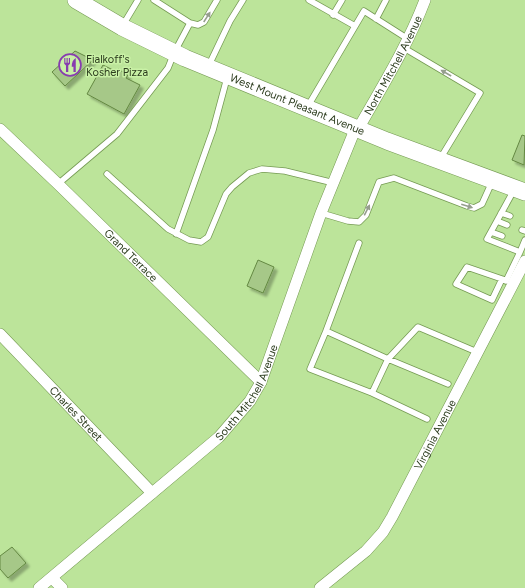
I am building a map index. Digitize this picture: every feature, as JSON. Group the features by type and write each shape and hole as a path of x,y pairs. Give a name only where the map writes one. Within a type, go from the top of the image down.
{"main road":[{"name":"West Mount Pleasant Avenue","path":"76,0 122,28 208,68 358,129 520,190"}],"street":[{"name":"North Mitchell Avenue","path":"358,129 416,25 425,0"},
{"name":"Grand Terrace","path":"0,129 261,382"},
{"name":"South Mitchell Avenue","path":"40,588 220,437 250,401 261,382 321,213 354,132 358,129"},
{"name":"Virginia Avenue","path":"320,588 366,550 383,532 477,352 507,281 522,256"},
{"name":"Charles Street","path":"0,334 152,494"},
{"path":"52,578 62,588"}],"lane":[{"path":"122,28 138,0"},
{"path":"154,0 190,23 198,25 204,22 217,0"},
{"path":"208,68 230,21 243,0"},
{"path":"309,0 333,15 355,26"},
{"path":"333,15 342,0"},
{"path":"376,18 386,0"},
{"path":"307,108 364,11 376,18 406,43 480,93 439,160"},
{"path":"58,184 117,134 168,68 190,23"},
{"path":"176,234 213,130 227,76"},
{"path":"107,174 168,229 189,240 201,242 208,237 226,194 249,173 262,169 285,172 334,183"},
{"path":"321,213 348,221 359,222 366,215 379,182 394,178 474,208 482,204 493,180"},
{"path":"517,241 524,242 522,256 487,239 501,213 520,190"},
{"path":"501,213 510,216"},
{"path":"497,222 507,225"},
{"path":"491,232 502,236"},
{"path":"359,243 326,331 310,368 372,393 427,419"},
{"path":"467,267 507,281 492,300 456,284 467,267"},
{"path":"372,393 388,359 418,327 477,352"},
{"path":"326,331 448,384"}],"building":[{"path":"75,51 93,60 65,86 52,72"},
{"path":"103,65 117,72 118,69 128,75 126,78 140,85 124,114 87,94"},
{"path":"522,135 525,136 524,165 512,160"},
{"path":"258,260 274,267 263,293 247,286"},
{"path":"12,547 26,563 8,578 0,569 0,556"}],"place":[{"name":"Fialkoff's Kosher Pizza","path":"70,65"}]}
